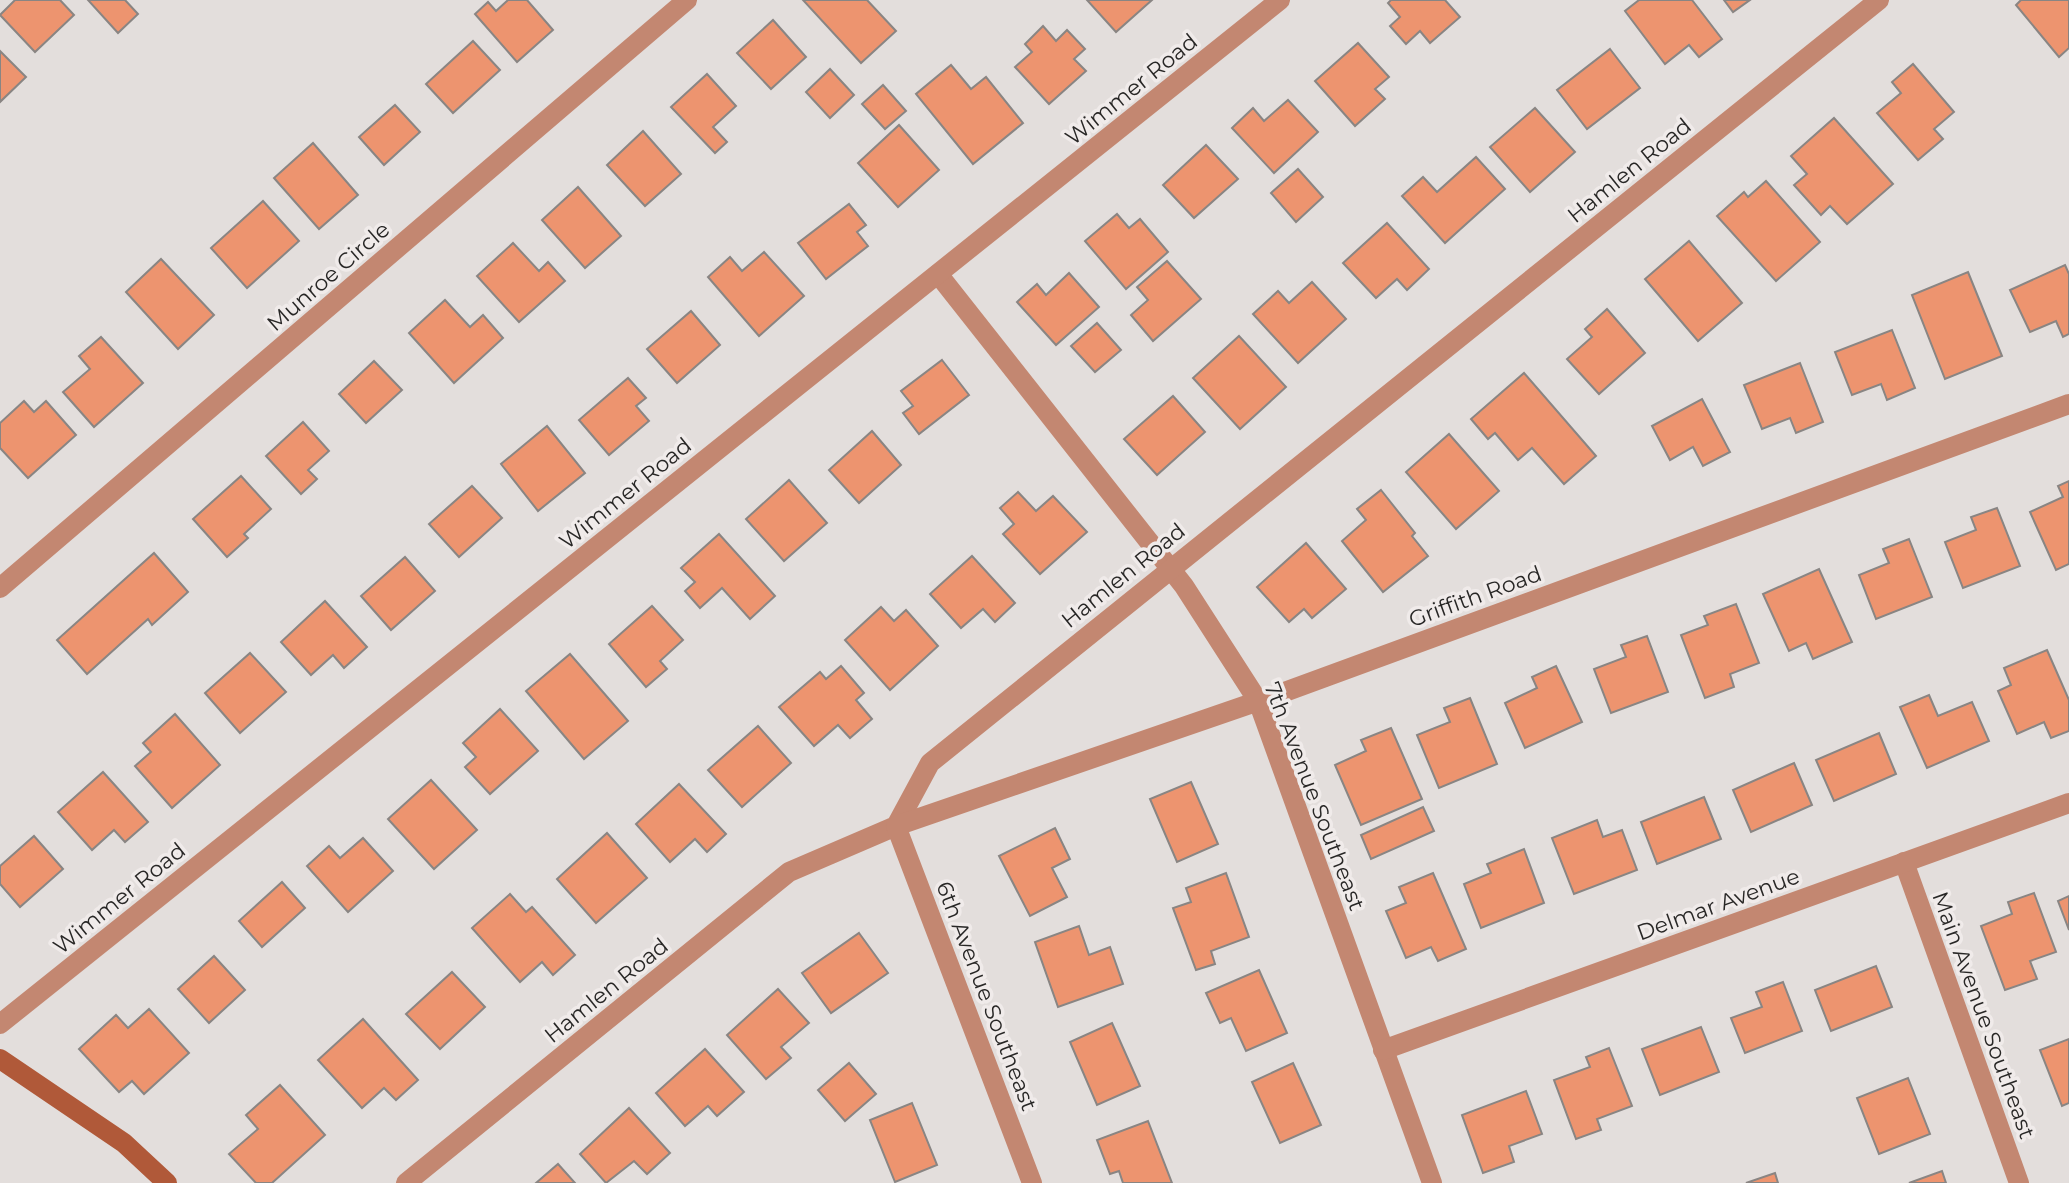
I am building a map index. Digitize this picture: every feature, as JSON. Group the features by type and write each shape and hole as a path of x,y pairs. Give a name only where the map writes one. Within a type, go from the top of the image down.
{"street":[{"name":"Munroe Circle","path":"0,588 687,0"},
{"name":"Wimmer Road","path":"0,1024 1280,0"},
{"name":"Hamlen Road","path":"406,1183 789,872 896,826 930,763 1879,0"},
{"name":"7th Avenue Southeast","path":"938,274 1170,569 1258,701 1432,1183"},
{"name":"Griffith Road","path":"896,826 1258,701 2069,404"},
{"name":"Delmar Avenue","path":"1383,1050 2069,803"},
{"name":"6th Avenue Southeast","path":"896,826 1032,1183"},
{"name":"Main Avenue Southeast","path":"1904,862 2019,1183"},
{"path":"0,1059 124,1143 167,1183"}],"building":[{"path":"15,0 60,0 74,15 35,52 0,15"},
{"path":"88,0 125,0 138,14 118,33"},
{"path":"508,0 527,0 553,30 517,62 475,14 488,2 496,11"},
{"path":"803,0 867,0 896,31 861,63"},
{"path":"1087,0 1152,0 1116,32"},
{"path":"1391,0 1445,0 1460,17 1430,43 1420,31 1406,44 1390,26 1400,17 1388,3"},
{"path":"1639,0 1692,0 1722,39 1699,57 1689,45 1665,64 1625,11"},
{"path":"1724,0 1750,0 1733,12"},
{"path":"2021,0 2069,0 2069,48 2059,57 2016,5"},
{"path":"773,20 806,57 771,89 737,53"},
{"path":"1043,26 1056,41 1067,30 1085,49 1074,59 1086,71 1049,104 1015,67 1032,52 1025,44"},
{"path":"473,41 500,70 453,113 426,84"},
{"path":"1358,43 1389,77 1375,89 1385,99 1355,126 1315,81"},
{"path":"1610,49 1640,88 1587,129 1557,90"},
{"path":"0,51 26,77 0,102"},
{"path":"1913,64 1954,112 1934,129 1943,139 1918,160 1877,113 1901,93 1892,82"},
{"path":"951,65 971,89 986,77 1023,123 973,164 916,94"},
{"path":"830,69 854,95 830,118 806,92"},
{"path":"707,74 736,106 713,127 727,142 715,153 671,107"},
{"path":"883,85 906,111 885,129 862,104"},
{"path":"1288,100 1318,132 1274,173 1232,128 1253,108 1264,121"},
{"path":"395,105 420,132 384,165 359,137"},
{"path":"1535,108 1575,152 1530,192 1490,147"},
{"path":"1834,118 1893,184 1847,224 1830,206 1821,215 1794,185 1807,174 1791,156"},
{"path":"899,125 939,170 898,207 858,163"},
{"path":"643,131 681,174 645,206 607,165"},
{"path":"313,143 358,195 319,229 274,178"},
{"path":"1206,145 1238,179 1194,218 1163,185"},
{"path":"1476,157 1505,189 1445,243 1402,196 1423,177 1437,192"},
{"path":"1298,169 1323,197 1296,222 1271,193"},
{"path":"1766,181 1820,242 1776,281 1717,216 1744,192 1748,197"},
{"path":"578,187 621,236 585,268 542,220"},
{"path":"263,201 299,241 247,288 211,248"},
{"path":"849,204 866,225 857,232 868,246 826,279 798,243"},
{"path":"1117,214 1129,228 1140,219 1168,252 1126,289 1085,241"},
{"path":"1387,223 1429,269 1407,290 1397,279 1376,298 1343,263"},
{"path":"1689,241 1742,303 1698,341 1645,279"},
{"path":"513,243 539,271 548,262 565,281 519,322 477,276"},
{"path":"764,252 804,296 759,336 708,277 730,257 742,271"},
{"path":"161,259 214,315 178,349 126,292"},
{"path":"1167,261 1201,299 1153,341 1131,315 1148,300 1137,287"},
{"path":"2065,265 2069,274 2069,334 2063,337 2056,321 2030,332 2010,290"},
{"path":"1968,272 2002,356 1945,379 1912,295"},
{"path":"1069,273 1099,307 1056,345 1017,302 1037,284 1046,295"},
{"path":"1312,282 1346,319 1298,363 1253,314 1278,291 1289,303"},
{"path":"445,300 470,327 483,315 503,338 454,383 409,333"},
{"path":"1607,309 1645,353 1599,394 1567,359 1592,337 1585,329"},
{"path":"691,311 720,345 677,383 647,349"},
{"path":"1097,323 1121,350 1095,372 1071,346"},
{"path":"1892,330 1915,388 1887,400 1881,384 1852,395 1835,352"},
{"path":"1239,336 1286,387 1240,429 1193,378"},
{"path":"101,337 143,383 94,427 63,392 90,369 79,356"},
{"path":"942,360 969,395 919,434 903,413 913,406 901,391"},
{"path":"374,361 402,390 366,423 339,394"},
{"path":"1800,363 1823,422 1796,433 1790,418 1762,429 1744,385"},
{"path":"1524,373 1596,456 1564,484 1532,448 1518,460 1495,433 1488,439 1471,419"},
{"path":"628,378 646,398 636,406 649,421 609,455 579,420"},
{"path":"1173,396 1205,432 1157,475 1124,439"},
{"path":"1702,399 1730,452 1703,466 1693,447 1670,460 1652,426"},
{"path":"24,401 34,412 46,401 76,435 28,478 0,448 0,423"},
{"path":"303,422 329,451 308,470 317,479 301,494 266,456"},
{"path":"547,426 585,473 538,511 501,464"},
{"path":"872,431 901,465 859,503 829,470"},
{"path":"1449,434 1499,491 1456,529 1406,472"},
{"path":"241,476 271,509 244,534 248,538 227,557 193,519"},
{"path":"789,480 827,523 784,561 746,519"},
{"path":"2069,481 2069,564 2056,570 2030,512 2063,497 2058,486"},
{"path":"472,486 502,518 459,557 429,524"},
{"path":"1381,490 1415,533 1412,536 1428,556 1383,592 1342,541 1366,520 1357,509"},
{"path":"1018,492 1036,511 1053,496 1087,532 1040,574 1003,534 1014,524 1000,508"},
{"path":"1997,508 2020,566 1963,588 1945,542 1976,530 1971,517"},
{"path":"719,534 775,596 750,619 722,588 700,608 685,591 695,582 681,568"},
{"path":"1909,539 1932,597 1876,619 1859,575 1889,563 1883,549"},
{"path":"1306,543 1346,589 1312,618 1304,609 1289,622 1257,587"},
{"path":"154,553 188,592 152,625 148,619 87,674 57,640"},
{"path":"972,556 1015,603 995,622 983,609 961,628 930,594"},
{"path":"405,557 435,591 391,630 361,596"},
{"path":"1819,569 1852,642 1813,659 1806,643 1789,651 1763,594"},
{"path":"325,601 367,647 344,668 333,655 311,675 281,642"},
{"path":"1736,604 1759,663 1730,674 1734,687 1705,698 1681,635 1708,625 1704,616"},
{"path":"652,606 683,640 660,661 667,669 646,687 609,644"},
{"path":"881,607 894,621 906,610 938,646 890,690 845,640"},
{"path":"1647,636 1668,692 1611,713 1594,669 1626,657 1621,645"},
{"path":"2047,650 2069,700 2069,731 2051,738 2044,722 2017,734 1998,691 2011,685 2004,668"},
{"path":"250,653 286,692 240,733 205,693"},
{"path":"570,654 628,721 584,759 526,691"},
{"path":"841,666 864,693 856,700 872,719 850,738 838,725 814,746 779,707 820,672 826,679"},
{"path":"1556,666 1582,722 1525,748 1505,703 1537,688 1532,677"},
{"path":"1929,695 1938,716 1972,702 1989,741 1927,768 1900,707"},
{"path":"1470,698 1497,764 1439,788 1417,735 1450,722 1444,708"},
{"path":"500,709 538,751 490,794 465,767 476,757 463,743"},
{"path":"175,714 220,765 172,808 135,766 151,752 143,743"},
{"path":"758,726 791,763 742,807 708,770"},
{"path":"1391,728 1422,799 1361,825 1335,765 1366,751 1361,740"},
{"path":"1879,733 1896,774 1834,801 1816,760"},
{"path":"1794,763 1812,805 1751,832 1733,790"},
{"path":"103,772 148,822 125,842 114,830 92,850 58,812"},
{"path":"431,780 477,830 434,869 388,819"},
{"path":"1191,782 1218,844 1177,862 1150,799"},
{"path":"679,784 726,834 707,852 695,839 670,862 636,824"},
{"path":"1704,797 1721,839 1657,864 1641,822"},
{"path":"1423,807 1434,831 1371,859 1361,835"},
{"path":"1597,820 1603,837 1622,830 1637,870 1574,894 1552,838"},
{"path":"1055,828 1070,859 1052,868 1067,897 1030,916 999,856"},
{"path":"607,833 647,878 596,923 557,879"},
{"path":"34,836 63,869 20,907 0,884 0,866"},
{"path":"363,838 393,871 348,912 307,866 329,846 340,858"},
{"path":"1524,849 1544,903 1481,928 1464,884 1491,873 1487,864"},
{"path":"1226,873 1249,937 1211,951 1215,964 1196,970 1173,908 1191,902 1186,888"},
{"path":"1433,873 1466,949 1438,961 1431,947 1406,958 1386,911 1406,903 1399,887"},
{"path":"282,882 305,908 262,947 239,921"},
{"path":"2034,893 2056,952 2030,961 2037,979 2005,990 1981,926 2012,914 2008,902"},
{"path":"510,894 526,912 532,907 575,955 553,975 542,962 520,982 472,928"},
{"path":"2069,896 2069,930 2058,901"},
{"path":"1079,926 1089,955 1110,947 1123,984 1058,1007 1035,942"},
{"path":"859,933 888,973 831,1013 802,973"},
{"path":"214,956 245,990 209,1023 178,989"},
{"path":"1876,966 1892,1007 1831,1031 1815,990"},
{"path":"1259,970 1287,1033 1246,1051 1231,1018 1220,1023 1206,993"},
{"path":"452,972 485,1007 440,1049 406,1014"},
{"path":"1783,982 1802,1031 1745,1053 1731,1018 1762,1007 1756,992"},
{"path":"778,989 809,1023 781,1047 791,1058 766,1079 727,1035"},
{"path":"149,1009 189,1053 144,1094 132,1081 119,1092 79,1049 116,1015 128,1028"},
{"path":"363,1019 418,1080 396,1100 384,1088 362,1108 318,1060"},
{"path":"1112,1023 1140,1086 1097,1105 1070,1042"},
{"path":"1701,1027 1719,1072 1660,1095 1642,1049"},
{"path":"2069,1039 2069,1103 2062,1106 2040,1050"},
{"path":"1609,1048 1632,1106 1597,1119 1601,1130 1576,1139 1554,1080 1590,1067 1586,1057"},
{"path":"705,1049 744,1092 717,1116 708,1106 685,1126 656,1093"},
{"path":"849,1063 876,1094 845,1121 818,1090"},
{"path":"1293,1063 1321,1125 1280,1143 1252,1082"},
{"path":"1908,1078 1930,1134 1879,1154 1857,1098"},
{"path":"280,1085 325,1135 272,1183 256,1183 229,1154 258,1129 246,1115"},
{"path":"1526,1091 1542,1134 1509,1146 1514,1162 1483,1173 1462,1115"},
{"path":"912,1103 937,1165 895,1182 870,1120"},
{"path":"629,1108 670,1153 647,1174 634,1161 606,1183 580,1154"},
{"path":"1148,1121 1172,1183 1123,1183 1119,1171 1110,1174 1097,1140"},
{"path":"558,1164 575,1183 536,1183"},
{"path":"1942,1171 1946,1183 1909,1183"},
{"path":"1775,1173 1778,1183 1746,1183"}]}
